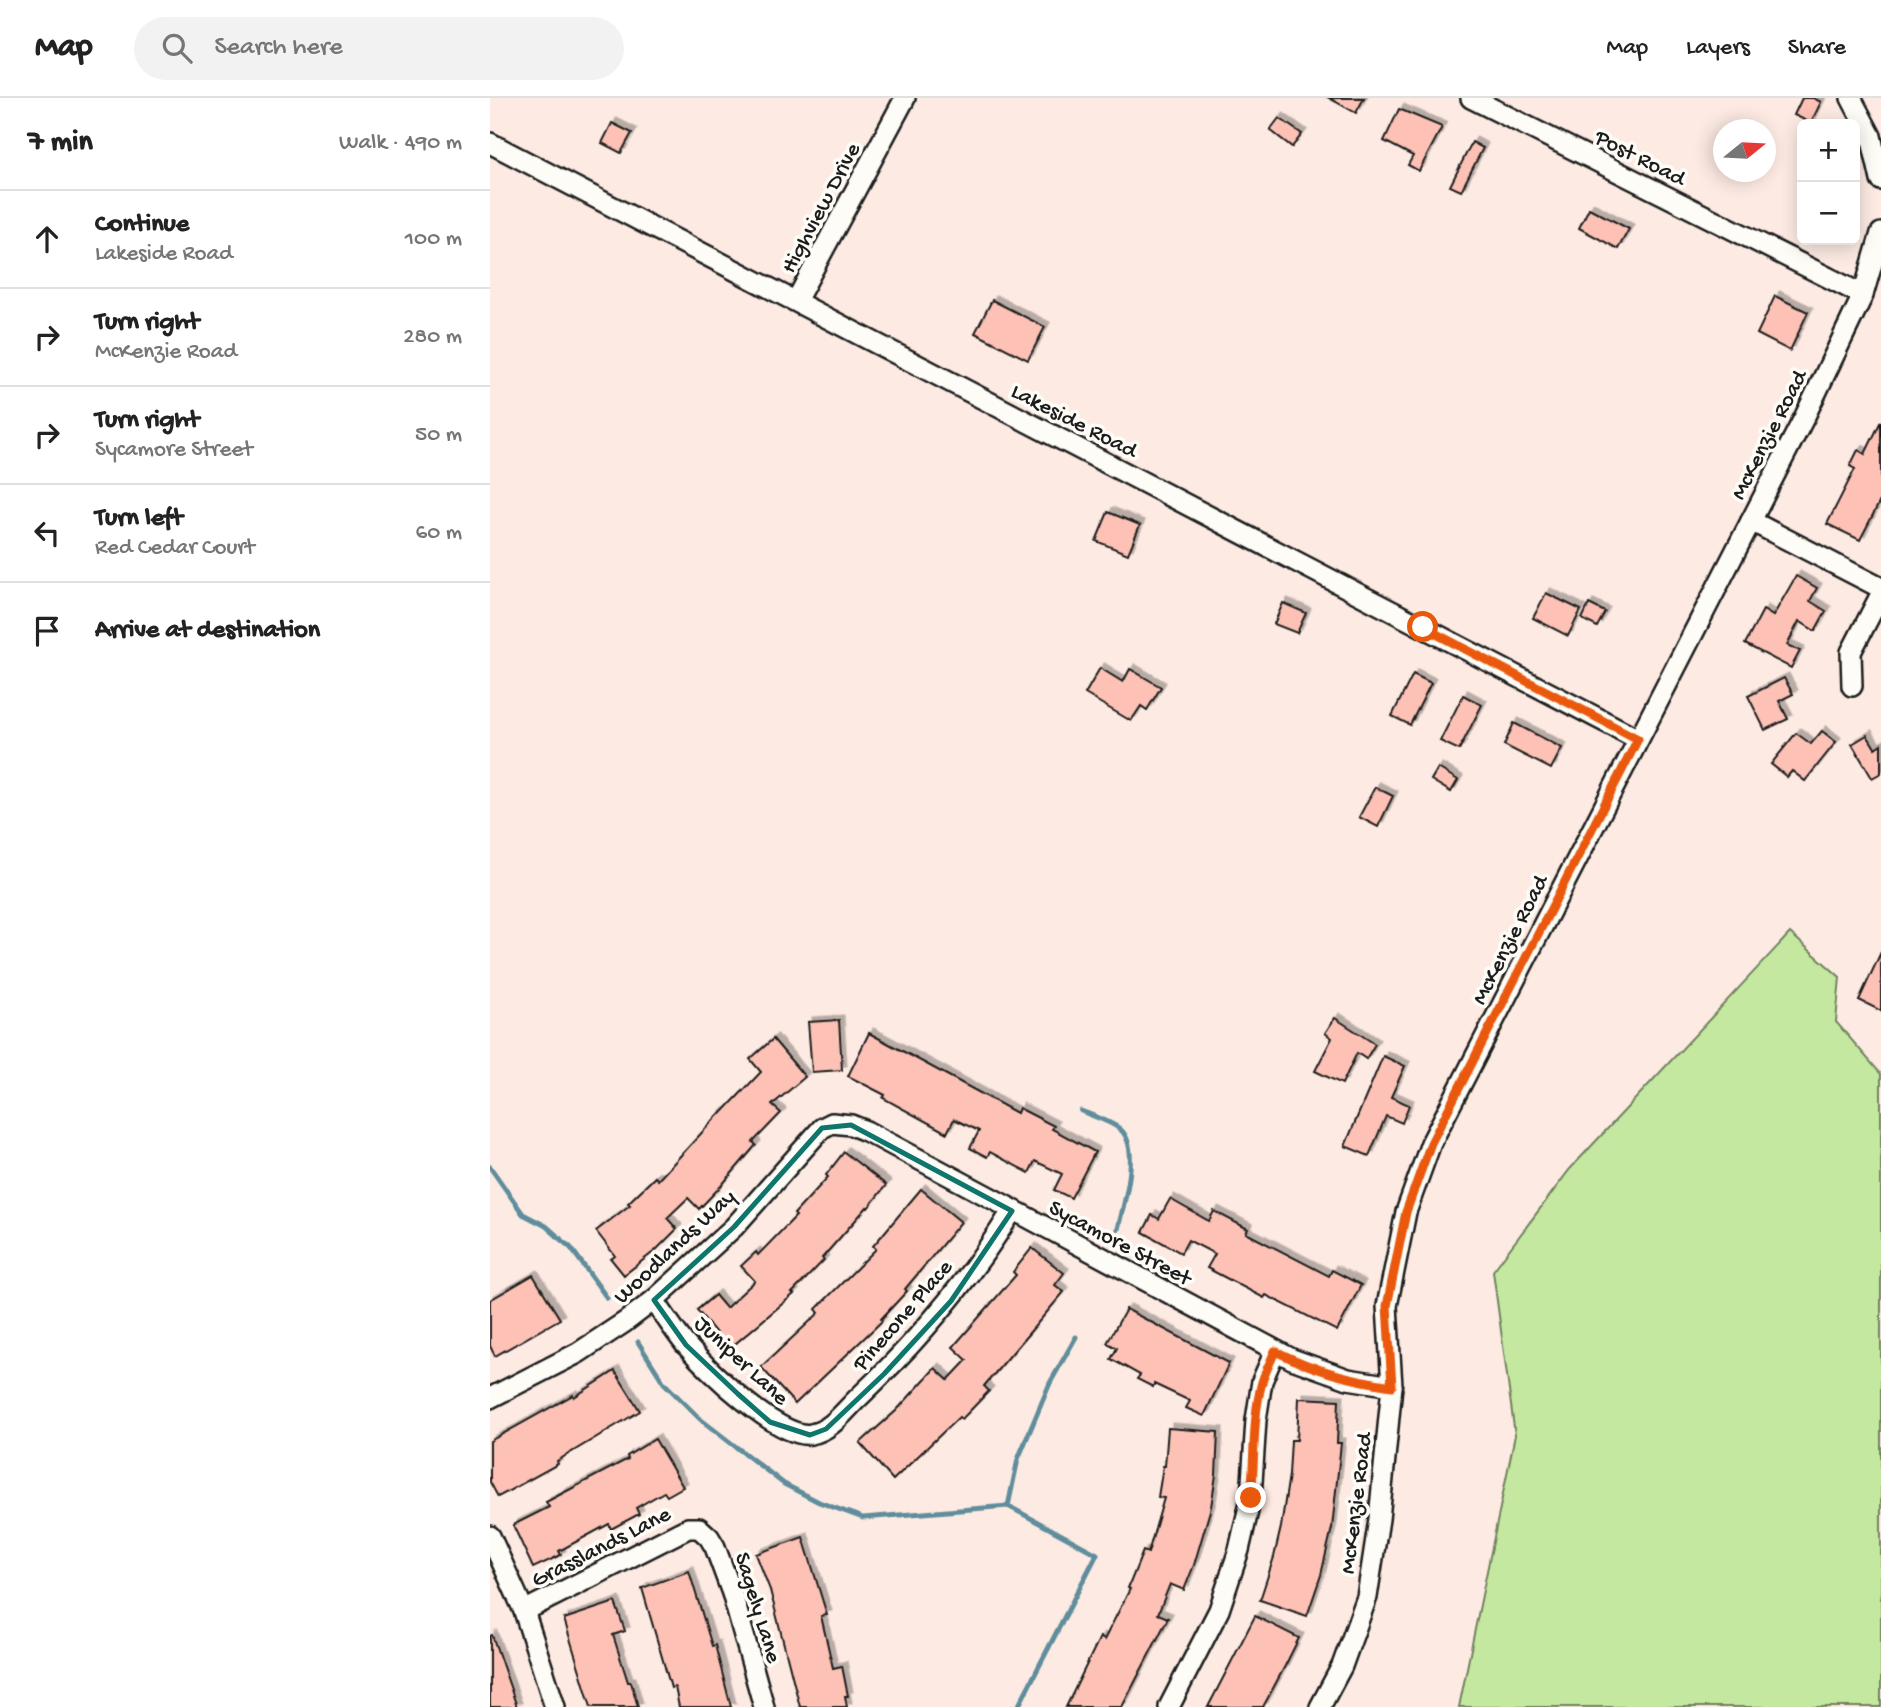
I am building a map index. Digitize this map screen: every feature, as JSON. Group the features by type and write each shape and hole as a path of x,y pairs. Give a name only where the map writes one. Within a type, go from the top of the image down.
{"street":[{"name":"Highview Drive","path":"796,301 905,98"},
{"name":"Post Road","path":"1471,98 1863,295"},
{"path":"1851,98 1871,136 1881,180"},
{"name":"Lakeside Road","path":"490,143 1638,739"},
{"name":"McKenzie Road","path":"1320,1707 1342,1666 1367,1597 1379,1519 1392,1386 1387,1306 1406,1212 1431,1143 1805,416 1863,295 1881,233"},
{"path":"1751,521 1881,588"},
{"path":"1852,686 1851,652 1881,594"},
{"name":"Sycamore Street","path":"832,1123 851,1125 866,1131 1275,1351 1322,1372 1348,1380 1392,1386"},
{"name":"Woodlands Way","path":"490,1398 578,1353 654,1300 734,1227 807,1143 822,1128 832,1123"},
{"name":"Pinecone Place","path":"810,1435 827,1429 884,1374 951,1301 1012,1211"},
{"name":"Juniper Lane","path":"654,1300 686,1345 770,1422 789,1432 810,1435"},
{"path":"1169,1707 1219,1610 1239,1550 1251,1498 1256,1420 1262,1381 1275,1351"},
{"name":"Grasslands Lane","path":"524,1611 688,1528 699,1528"},
{"name":"Sagely Lane","path":"699,1528 715,1547 724,1570 764,1707"},
{"path":"490,1536 524,1611 555,1707"}],"highlighted area":[{"path":"851,1125 1012,1211 951,1301 884,1374 826,1429 810,1435 770,1422 686,1345 654,1300 734,1227 822,1128"}],"green space":[{"path":"1790,933 1840,977 1836,1022 1881,1074 1881,1707 1459,1707 1515,1435 1493,1271 1570,1169"}],"building":[{"path":"1329,98 1364,98 1356,113"},
{"path":"1802,98 1813,98 1821,102 1813,119 1802,119 1794,115"},
{"path":"1399,109 1442,127 1419,171 1408,165 1413,156 1384,141"},
{"path":"1279,118 1302,134 1292,147 1270,130"},
{"path":"612,123 632,133 621,153 602,143"},
{"path":"1472,142 1483,148 1461,191 1450,186"},
{"path":"1589,208 1629,229 1618,249 1579,228"},
{"path":"1775,296 1808,312 1790,351 1757,334"},
{"path":"992,300 1045,327 1028,360 975,333"},
{"path":"1881,421 1881,499 1860,540 1827,524 1855,469 1850,466 1858,450 1865,454"},
{"path":"1108,512 1140,525 1128,554 1096,541"},
{"path":"1796,576 1817,588 1810,601 1826,611 1815,631 1799,621 1787,645 1800,651 1791,668 1745,644 1763,610 1773,616"},
{"path":"1546,593 1581,610 1568,636 1533,618"},
{"path":"1283,603 1306,613 1297,633 1274,624"},
{"path":"1589,604 1605,612 1597,627 1582,619"},
{"path":"1100,668 1123,682 1130,669 1161,687 1147,710 1141,706 1131,721 1085,694"},
{"path":"1413,674 1431,683 1410,725 1392,716"},
{"path":"1784,678 1793,694 1779,701 1788,719 1765,730 1748,696"},
{"path":"1463,695 1482,705 1459,750 1440,741"},
{"path":"1514,723 1562,748 1551,769 1504,745"},
{"path":"1822,731 1836,742 1805,781 1792,771 1787,777 1771,764 1796,733 1811,744"},
{"path":"1867,735 1875,748 1881,744 1881,773 1872,778 1852,744"},
{"path":"1438,768 1458,780 1451,792 1431,780"},
{"path":"1375,787 1393,796 1378,827 1359,817"},
{"path":"1881,952 1881,1011 1859,1000"},
{"path":"1335,1018 1375,1044 1366,1059 1357,1053 1342,1084 1315,1071 1332,1038 1325,1033"},
{"path":"839,1020 842,1070 812,1072 808,1022"},
{"path":"869,1033 1017,1113 1019,1108 1054,1126 1052,1129 1095,1152 1071,1198 1054,1190 1062,1174 1035,1161 1029,1173 990,1152 987,1157 970,1148 979,1131 954,1119 947,1133 848,1076"},
{"path":"773,1039 805,1077 772,1105 781,1113 753,1142 756,1145 721,1186 699,1209 688,1198 667,1218 677,1229 624,1275 611,1259 615,1256 596,1231 630,1205 628,1203 655,1177 658,1180 761,1072 750,1059"},
{"path":"1383,1056 1405,1066 1391,1097 1409,1105 1402,1123 1386,1116 1369,1156 1345,1146"},
{"path":"844,1152 886,1185 822,1258 824,1260 792,1293 794,1294 729,1349 697,1310 715,1295 726,1308 755,1281 741,1266 756,1252 758,1255 796,1216 794,1214 828,1177 826,1175"},
{"path":"921,1189 961,1222 882,1321 795,1404 761,1367 819,1313 816,1309 876,1249 873,1246"},
{"path":"1170,1199 1209,1221 1214,1211 1248,1229 1246,1233 1329,1276 1332,1270 1361,1285 1337,1331 1266,1295 1264,1298 1207,1268 1215,1254 1188,1240 1181,1253 1143,1232 1152,1215 1159,1219"},
{"path":"1032,1248 1064,1273 1055,1285 1064,1292 984,1386 989,1391 962,1419 959,1417 893,1480 860,1443 896,1411 935,1368 948,1380 967,1360 953,1347 1016,1275 1013,1272"},
{"path":"533,1275 560,1319 495,1356 490,1346 490,1300"},
{"path":"1126,1309 1229,1363 1204,1416 1186,1408 1190,1401 1137,1379 1140,1375 1111,1359 1117,1348 1107,1343"},
{"path":"615,1371 640,1411 557,1461 558,1464 498,1497 490,1482 490,1441 573,1395 574,1397"},
{"path":"1299,1398 1339,1400 1337,1443 1341,1443 1332,1528 1321,1575 1307,1616 1260,1600 1281,1527 1291,1440 1297,1440"},
{"path":"1168,1428 1218,1432 1211,1507 1194,1565 1184,1590 1170,1584 1158,1614 1168,1618 1122,1707 1066,1707 1100,1637 1104,1640 1130,1589 1128,1588 1143,1551 1148,1553 1164,1498 1158,1497 1165,1466"},
{"path":"655,1439 683,1487 667,1496 664,1492 636,1508 639,1514 611,1529 609,1524 559,1551 561,1555 533,1568 513,1525 549,1507 546,1502 628,1459 627,1456"},
{"path":"803,1537 827,1615 821,1616 833,1668 842,1666 848,1696 845,1696 847,1707 800,1707 770,1590 756,1554"},
{"path":"689,1571 712,1646 715,1645 731,1707 679,1707 675,1687 671,1688 642,1588"},
{"path":"615,1602 625,1631 613,1635 638,1707 591,1707 564,1619"},
{"path":"1255,1616 1299,1638 1285,1666 1263,1707 1208,1707"},
{"path":"492,1635 517,1707 490,1707"}],"waterway":[{"path":"1081,1111 1120,1129 1130,1149 1127,1192 1118,1229"},
{"path":"490,1167 523,1214 546,1226 571,1248 607,1298"},
{"path":"1008,1506 1018,1459 1050,1383 1076,1337"},
{"path":"638,1342 664,1383 700,1419 784,1484 819,1502 863,1518 1008,1506 1097,1554 1018,1707"}],"route":[{"path":"1251,1498 1256,1420 1262,1381 1275,1351 1322,1372 1348,1380 1392,1386 1387,1306 1406,1212 1431,1143 1638,739 1423,627"}]}
